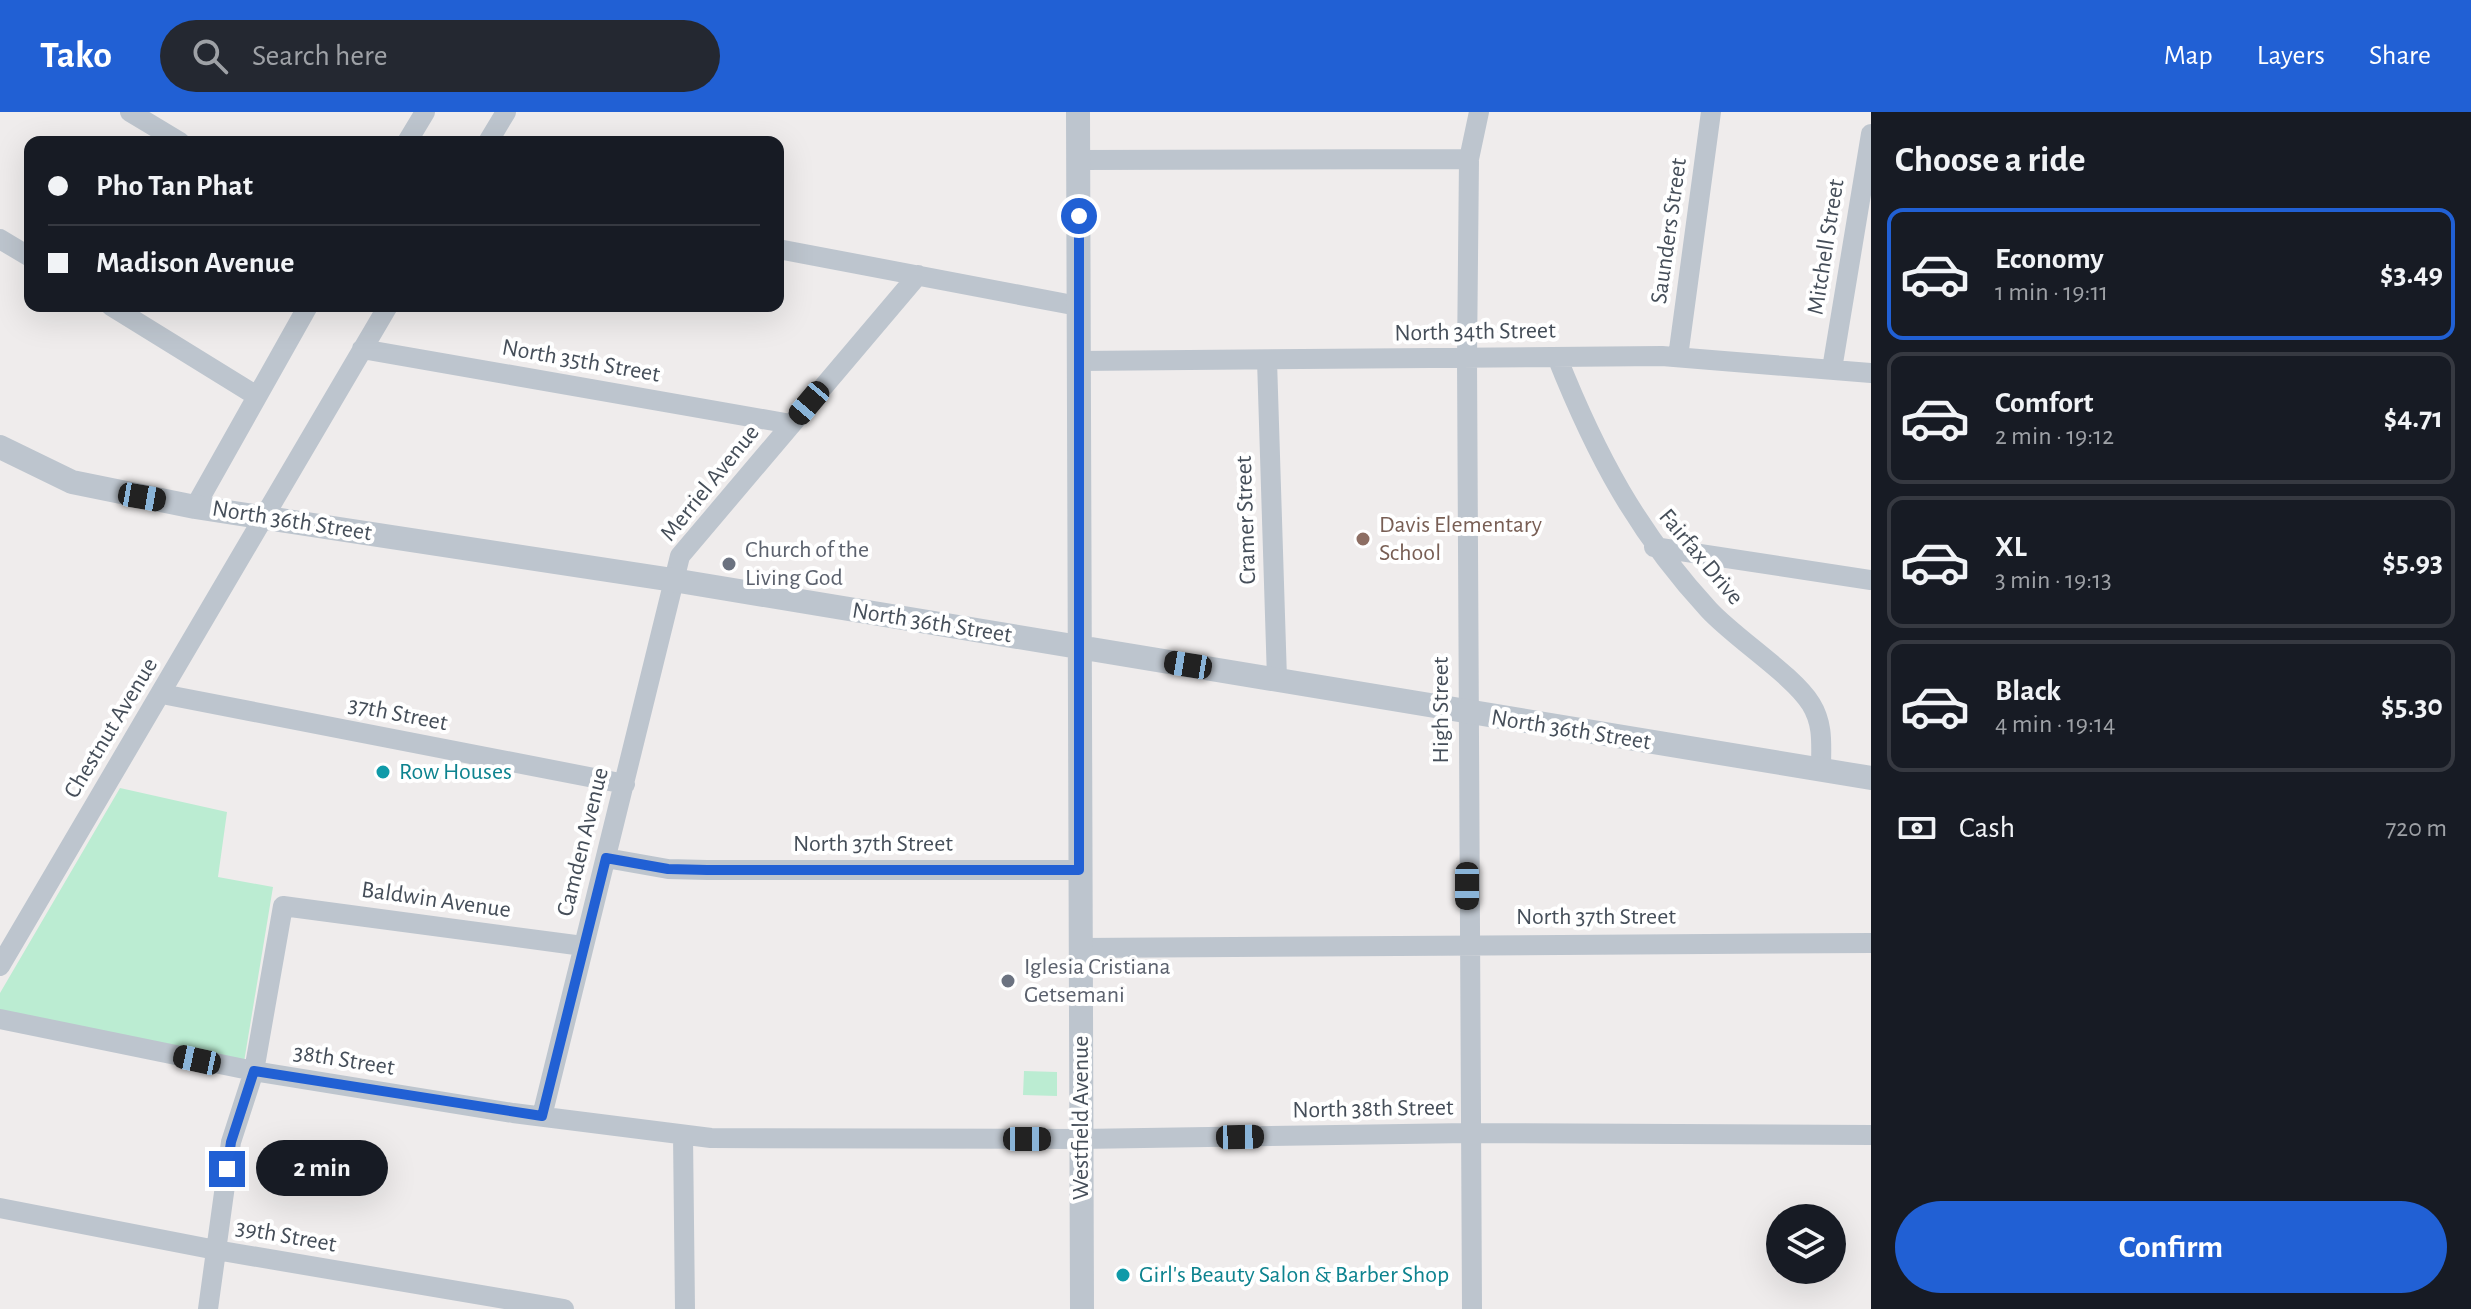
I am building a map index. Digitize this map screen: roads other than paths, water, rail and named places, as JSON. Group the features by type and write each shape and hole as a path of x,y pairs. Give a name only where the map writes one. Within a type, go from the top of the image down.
{"street":[{"path":"130,112 170,136"},
{"path":"411,136 425,112"},
{"path":"492,136 506,112"},
{"name":"Westfield Avenue","path":"1078,112 1082,1309"},
{"name":"High Street","path":"1472,1309 1467,944 1467,358 1469,159 1479,112"},
{"name":"Saunders Street","path":"1678,357 1711,112"},
{"name":"Mitchell Street","path":"1832,369 1871,134"},
{"path":"1080,160 1469,159"},
{"path":"0,239 24,253"},
{"path":"784,250 1078,306"},
{"name":"Merriel Avenue","path":"673,580 680,556 918,275"},
{"path":"121,312 255,395"},
{"path":"195,507 255,395 304,312"},
{"name":"Chestnut Avenue","path":"0,966 384,312"},
{"name":"North 35th Street","path":"362,349 791,424"},
{"name":"Fairfax Drive","path":"1557,357 1590,440 1619,495 1654,547 1730,632 1811,703 1822,729 1821,769"},
{"name":"North 34th Street","path":"1079,361 1678,357 1871,373"},
{"name":"Cramer Street","path":"1267,360 1277,679"},
{"name":"North 36th Street","path":"0,447 91,488 195,507 673,580 1871,778"},
{"path":"1654,547 1871,580"},
{"name":"Camden Avenue","path":"542,1116 673,580"},
{"name":"37th Street","path":"162,694 625,784"},
{"name":"North 37th Street","path":"606,858 668,869 1079,870"},
{"name":"Baldwin Avenue","path":"254,1071 283,906 583,946"},
{"name":"North 37th Street","path":"1081,948 1871,943"},
{"name":"38th Street","path":"0,1019 254,1071 683,1135"},
{"path":"208,1309 231,1142 254,1071"},
{"name":"North 38th Street","path":"683,1135 1080,1139 1469,1133 1871,1135"},
{"path":"683,1135 685,1309"},
{"name":"39th Street","path":"0,1208 216,1250 564,1309"}],"place":[{"name":"Davis Elementary School","path":"1363,539"},
{"name":"Church of the Living God","path":"729,564"},
{"name":"Row Houses","path":"383,772"},
{"name":"Iglesia Cristiana Getsemani","path":"1008,981"},
{"name":"Girl's Beauty Salon & Barber Shop","path":"1123,1275"}]}
